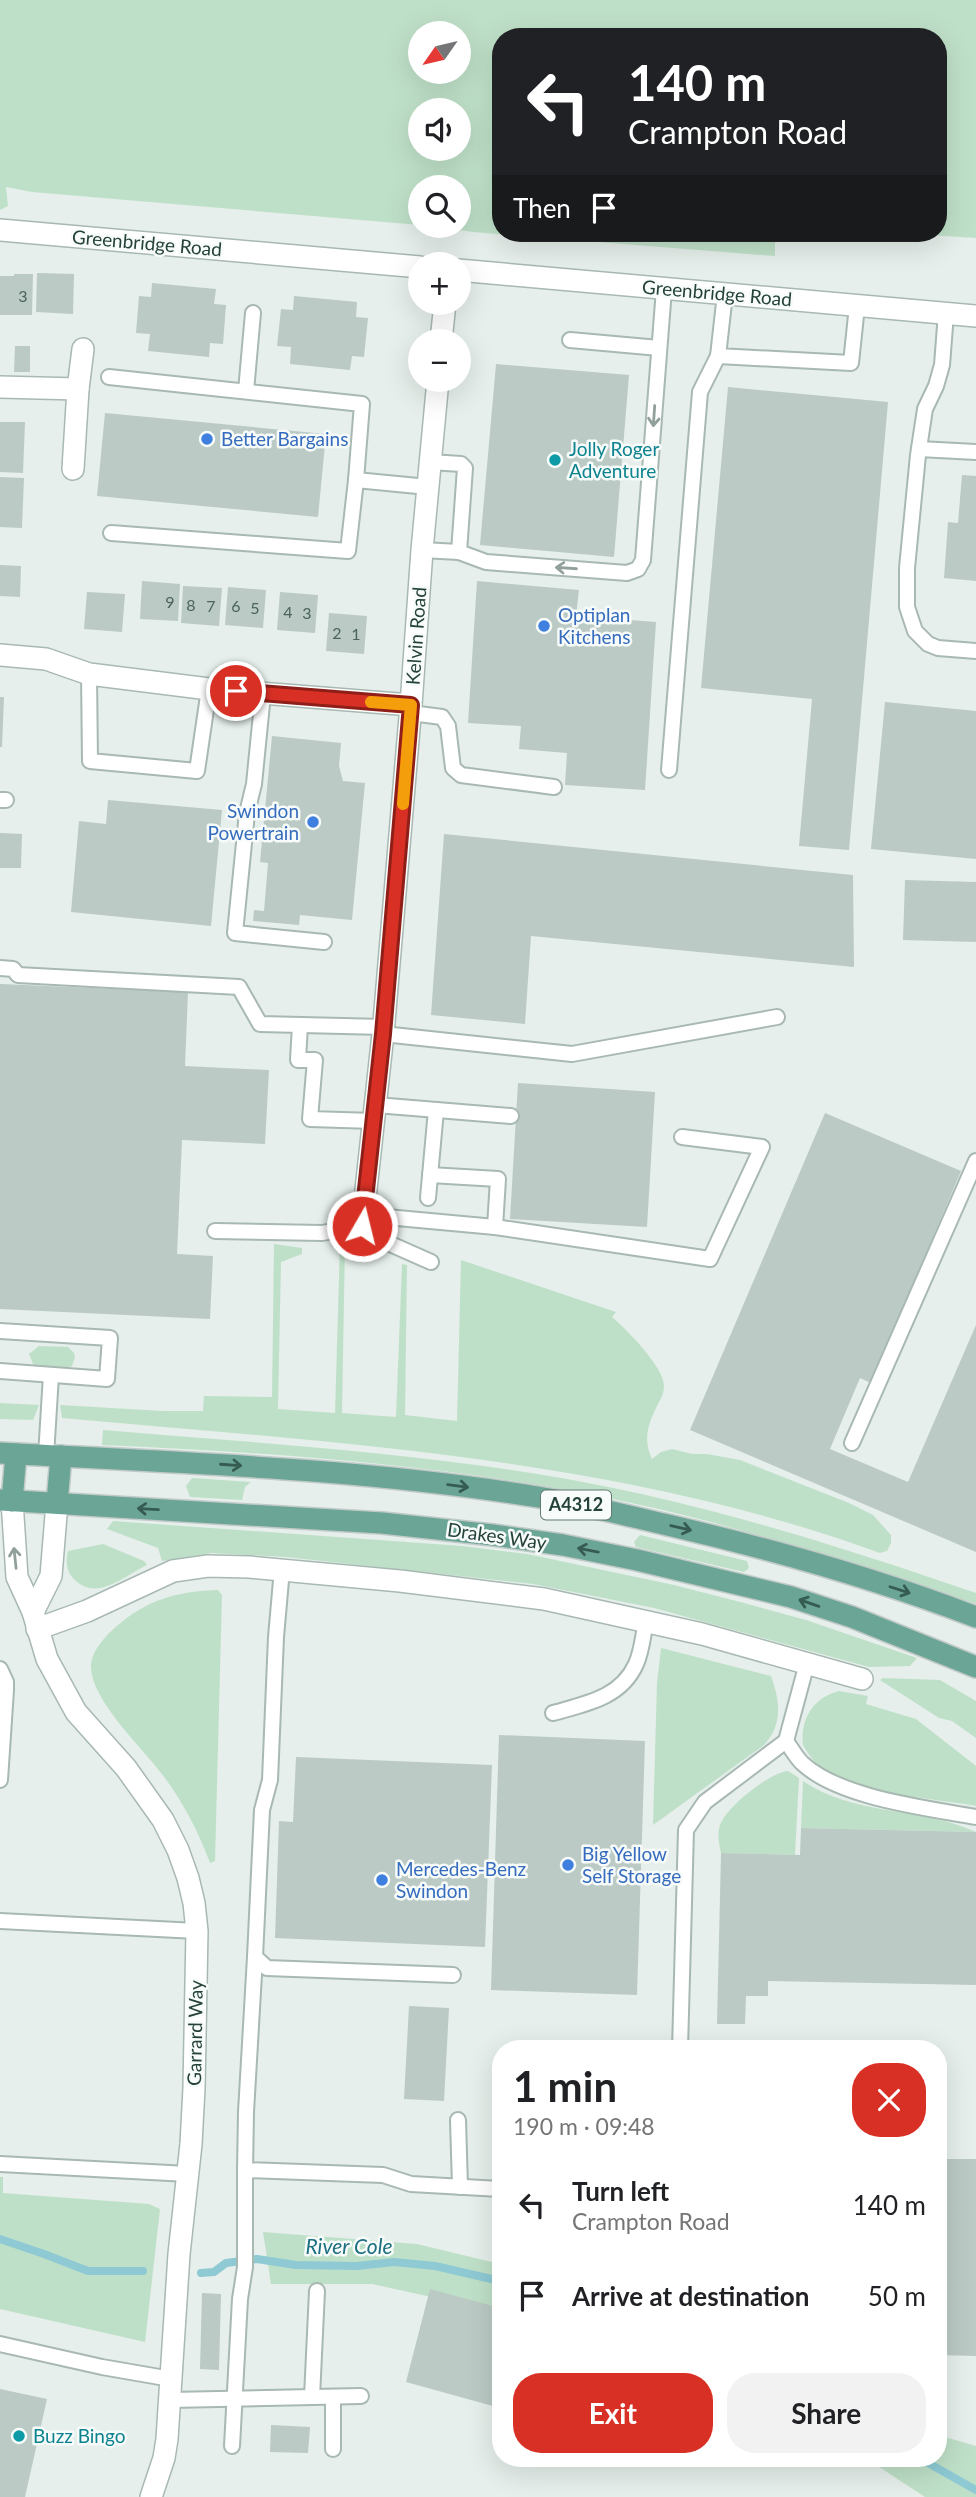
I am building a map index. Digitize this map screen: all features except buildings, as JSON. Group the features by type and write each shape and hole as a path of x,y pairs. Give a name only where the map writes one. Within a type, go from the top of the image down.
{"main road":[{"name":"A4312","path":"8,1454 202,1463 377,1476 540,1497 762,1547 976,1617"},
{"path":"6,1501 8,1454"},
{"path":"53,1456 57,1503"},
{"name":"Drakes Way","path":"6,1501 382,1523 563,1545 724,1579 790,1597 852,1618 976,1667"}],"street":[{"name":"Greenbridge Road","path":"0,230 408,266"},
{"name":"Greenbridge Road","path":"471,271 976,316"},
{"path":"73,468 83,349"},
{"path":"0,387 78,389"},
{"name":"Kelvin Road","path":"363,1220 383,1030 437,392"},
{"path":"0,655 46,659 89,674 411,709"},
{"name":"Garrard Way","path":"6,1501 17,1577 47,1659 70,1702 139,1785 163,1820 188,1878 197,1931 197,2029 170,2400 164,2458 151,2497"},
{"path":"35,1621 51,1576 57,1503"},
{"path":"35,1621 87,1611 173,1571 208,1566 282,1569 544,1599 646,1621 862,1679"}],"lane":[{"path":"422,550 459,552 486,562 627,573 638,569 643,560 664,289"},
{"path":"669,770 700,392 718,356 725,294"},
{"path":"718,356 852,363 857,306"},
{"path":"246,391 253,313"},
{"path":"946,313 942,365 925,409 919,449 907,568 908,615 915,631 928,644 938,648 976,652"},
{"path":"570,340 659,348"},
{"path":"109,377 362,404 348,551 111,533"},
{"path":"919,449 976,452"},
{"path":"430,462 461,464 465,468 459,552"},
{"path":"356,480 428,487"},
{"path":"89,674 90,761 197,771 209,689"},
{"path":"263,694 235,933 324,942"},
{"path":"411,709 442,717 448,726 453,768 461,775 554,787"},
{"path":"0,968 13,969 18,975 239,987 260,1024 383,1030 572,1054 777,1017"},
{"path":"300,1025 298,1060 315,1060 310,1119 436,1110 511,1116"},
{"path":"428,1198 436,1110"},
{"path":"215,1231 322,1233 363,1220 495,1227 710,1259 762,1147 682,1137"},
{"path":"852,1443 976,1161"},
{"path":"430,1175 498,1179 495,1227"},
{"path":"363,1220 379,1239 431,1262"},
{"path":"0,1331 110,1338 107,1379 0,1371"},
{"path":"51,1375 53,1456"},
{"path":"232,2446 240,2299 245,2267 246,2112 262,1810 270,1780 276,1637 282,1569"},
{"path":"553,1713 601,1700 627,1680 637,1662 646,1621"},
{"path":"680,2040 686,1830 705,1802 786,1741 807,1664"},
{"path":"0,1669 6,1682 6,1690 0,1780"},
{"path":"786,1741 802,1763 842,1786 866,1794 976,1817"},
{"path":"0,1921 197,1931"},
{"path":"255,1957 267,1968 453,1975"},
{"path":"458,2120 460,2187"},
{"path":"0,2164 188,2175"},
{"path":"246,2170 383,2175 411,2184 492,2189"},
{"path":"312,2398 317,2291"},
{"path":"0,2344 171,2379"},
{"path":"170,2400 361,2396"},
{"path":"333,2397 333,2449"}],"green space":[{"path":"0,0 976,0 976,238 947,236 947,28 492,28 492,234 471,232 471,175 408,175 408,224 32,192 6,187 8,206 0,210"},
{"path":"599,242 775,242 775,256"},
{"path":"340,1243 345,1244 342,1413 396,1417 402,1264 407,1265 405,1415 457,1421 461,1260 616,1312 612,1317 644,1349 658,1369 664,1386 648,1430 647,1444 652,1459 661,1452 672,1449 740,1460 873,1515 891,1535 887,1551 880,1553 781,1521 680,1495 578,1475 372,1446 62,1418 60,1405 203,1411 204,1396 272,1397 274,1244 302,1248 302,1254 281,1262 278,1409 335,1413"},
{"path":"39,1346 68,1347 75,1357 72,1366 34,1366 29,1354"},
{"path":"0,1403 39,1405 33,1420 0,1419"},
{"path":"103,1430 394,1455 509,1470 619,1489 723,1514 875,1559 976,1593 976,1604 741,1530 633,1503 558,1488 483,1476 331,1459 102,1445"},
{"path":"192,1478 251,1482 245,1487 242,1500 190,1497 186,1486"},
{"path":"113,1521 462,1546 527,1554 674,1585 744,1603 806,1620 917,1658 910,1666 869,1667 654,1608 533,1584 286,1557 212,1553 162,1561 158,1548 107,1529"},
{"path":"640,1535 747,1561 749,1568 744,1572 636,1547 634,1542"},
{"path":"103,1544 144,1561 147,1565 110,1585 90,1588 81,1585 69,1571 68,1551"},
{"path":"218,1590 222,1595 215,1861 210,1863 178,1798 110,1711 94,1682 91,1668 94,1654 102,1642 134,1613 168,1597"},
{"path":"661,1648 771,1676 778,1712 774,1729 764,1745 653,1825 657,1683"},
{"path":"880,1680 940,1680 976,1701 976,1738 952,1721 939,1718"},
{"path":"839,1691 868,1696 866,1704 916,1719 976,1766 976,1806 859,1786 820,1767 803,1745 806,1718 822,1698"},
{"path":"788,1771 799,1778 795,1855 721,1853 719,1828 730,1809 760,1784"},
{"path":"803,1781 844,1800 933,1818 976,1832 801,1828"},
{"path":"0,2177 3,2177 3,2193 149,2204 160,2209 145,2342 0,2309"},
{"path":"263,2232 417,2244 492,2262 492,2310 372,2284 271,2284"},
{"path":"947,2438 976,2446 976,2497 925,2497 879,2467 947,2467"}],"waterway":[{"name":"River Cole","path":"0,2239 88,2271 143,2271"},
{"name":"River Cole","path":"201,2273 214,2272 226,2263 257,2259 296,2265 357,2266 394,2262 435,2266 492,2279"},
{"name":"River Cole","path":"935,2467 976,2490"}],"slow traffic":[{"path":"371,702 411,705 403,804"}],"place":[{"name":"Better Bargains","path":"207,439"},
{"name":"Jolly Roger Adventure","path":"555,460"},
{"name":"Optiplan Kitchens","path":"544,626"},
{"name":"Swindon Powertrain","path":"313,822"},
{"name":"Big Yellow Self Storage","path":"568,1865"},
{"name":"Mercedes-Benz Swindon","path":"382,1880"},
{"name":"Buzz Bingo","path":"19,2436"}],"route":[{"path":"236,691 411,705 383,1034 362,1226"}]}
